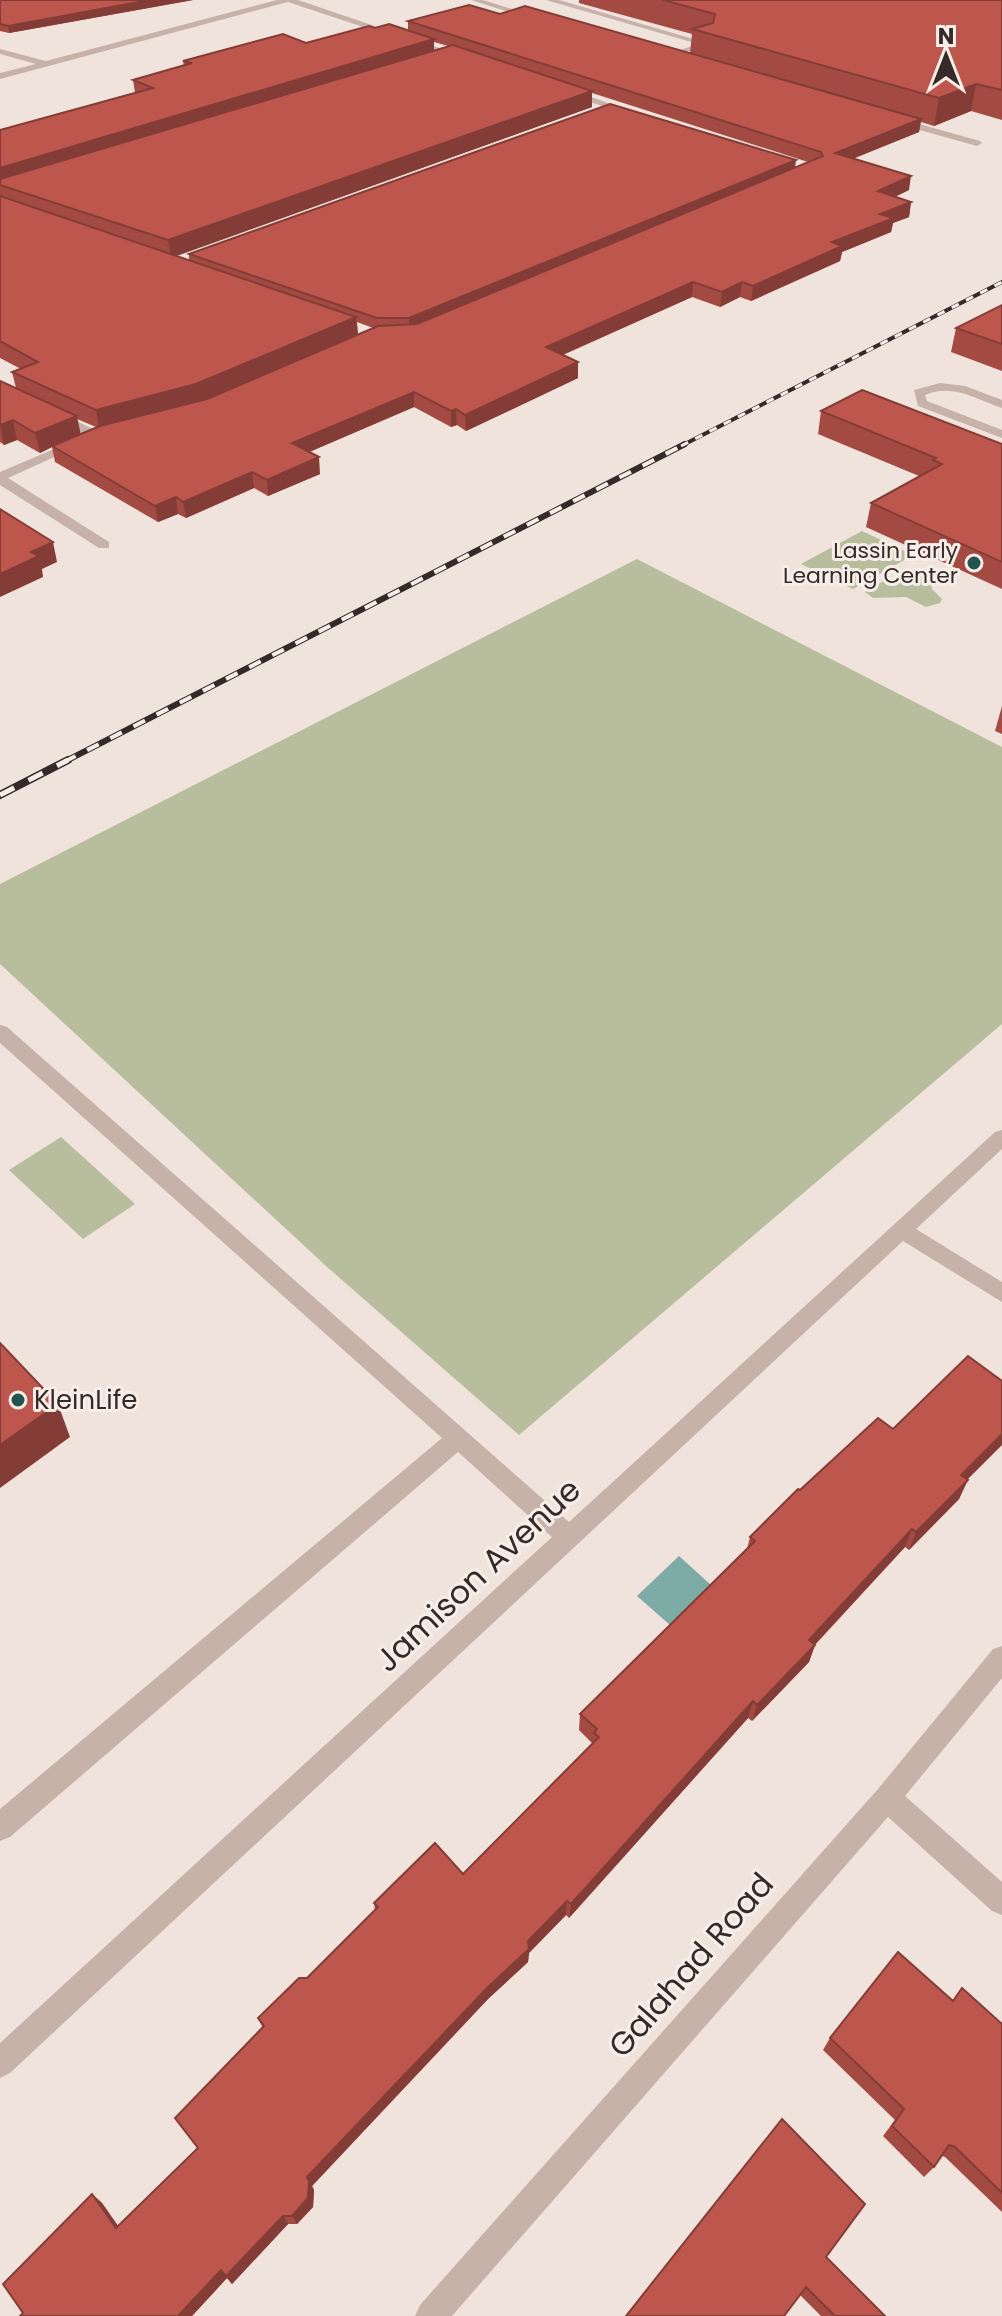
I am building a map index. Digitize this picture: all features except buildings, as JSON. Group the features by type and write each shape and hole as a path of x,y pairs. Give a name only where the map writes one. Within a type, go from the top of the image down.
{"street":[{"path":"0,76 288,0 468,59"},
{"path":"475,0 544,20"},
{"path":"550,0 707,44 671,56"},
{"path":"502,8 515,4"},
{"path":"267,5 333,23 375,28"},
{"path":"0,51 46,64"},
{"path":"657,52 687,60"},
{"path":"439,59 454,54"},
{"path":"553,87 640,116"},
{"path":"596,112 610,107"},
{"path":"885,117 977,143"},
{"path":"1002,404 956,386 933,385 918,393 922,403 1002,434"},
{"path":"48,412 98,436"},
{"path":"0,478 113,432"},
{"path":"0,478 104,545"},
{"path":"0,1032 569,1537"},
{"name":"Jamison Avenue","path":"0,2063 1002,1137"},
{"path":"902,1230 1002,1293"},
{"path":"0,1827 457,1439"},
{"name":"Galahad Road","path":"431,2316 887,1798 1002,1658"},
{"path":"887,1798 1002,1901"}],"green space":[{"path":"862,531 913,555 853,589 801,564"},
{"path":"637,559 1002,747 1002,1024 519,1435 326,1266 0,964 0,884"},
{"path":"930,578 932,589 942,599 940,603 926,607 906,597 873,598 865,592 887,579"},
{"path":"61,1137 135,1204 83,1239 9,1170"}],"water":[{"path":"679,1556 711,1585 670,1625 637,1596"}],"railway":[{"path":"681,446 1002,282"},
{"path":"64,762 685,444"},
{"path":"0,795 68,760"}],"place":[{"name":"Lassin Early Learning Center","path":"974,563"},
{"name":"KleinLife","path":"18,1400"}]}
